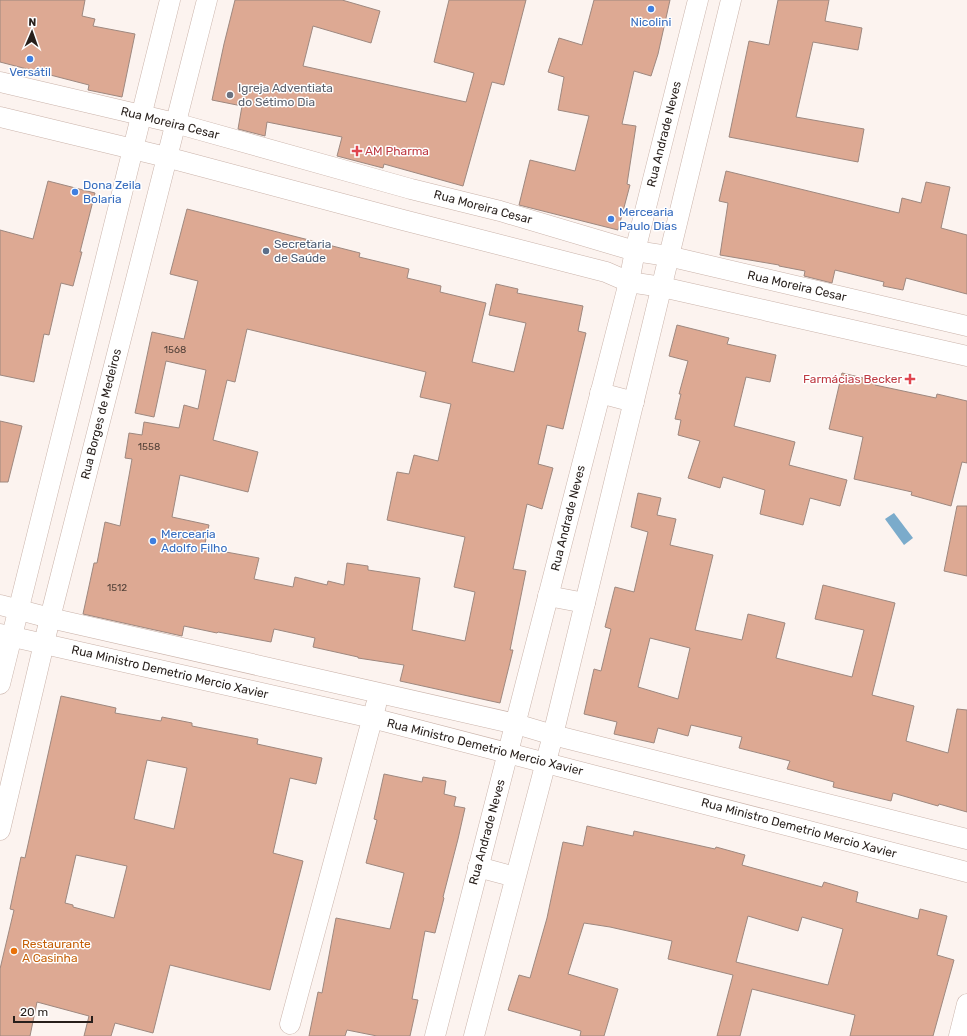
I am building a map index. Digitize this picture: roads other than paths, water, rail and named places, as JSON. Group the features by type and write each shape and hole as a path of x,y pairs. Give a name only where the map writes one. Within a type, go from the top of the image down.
{"street":[{"path":"0,684 9,607 47,493 170,0"},
{"name":"Rua Borges de Medeiros","path":"0,830 8,757 44,644 166,157 207,0"},
{"name":"Rua Andrade Neves","path":"435,1036 629,282 634,251 698,0"},
{"path":"474,1036 553,735 731,0"},
{"name":"Rua Moreira Cesar","path":"0,82 175,123 500,211 634,251 668,256 967,326"},
{"path":"0,117 166,157 606,272 629,282 662,287 967,356"},
{"path":"667,126 699,131"},
{"path":"403,220 411,188"},
{"path":"105,262 138,271"},
{"path":"786,315 794,286"},
{"path":"600,393 634,402"},
{"path":"47,493 80,500"},
{"path":"548,596 585,603"},
{"path":"9,607 50,618 516,724 553,735 785,792 967,839"},
{"name":"Rua Ministro Demetrio Mercio Xavier","path":"6,635 372,718 967,872"},
{"path":"177,674 185,648"},
{"path":"290,1024 372,718 381,693"},
{"path":"777,823 785,792"},
{"path":"478,866 515,877"},
{"path":"959,1036 966,1010"}],"water":[{"path":"894,513 913,538 904,545 885,519"}],"place":[{"name":"Nicolini","path":"651,9"},
{"name":"Versátil","path":"30,59"},
{"name":"Igreja Adventiata do Sétimo Dia","path":"230,95"},
{"name":"AM Pharma","path":"357,151"},
{"name":"Dona Zeila Bolaria","path":"75,192"},
{"name":"Mercearia Paulo Dias","path":"611,219"},
{"name":"Secretaria de Saúde","path":"266,251"},
{"name":"Farmácias Becker","path":"910,379"},
{"name":"Mercearia Adolfo Filho","path":"153,541"},
{"name":"Restaurante A Casinha","path":"14,951"}]}
